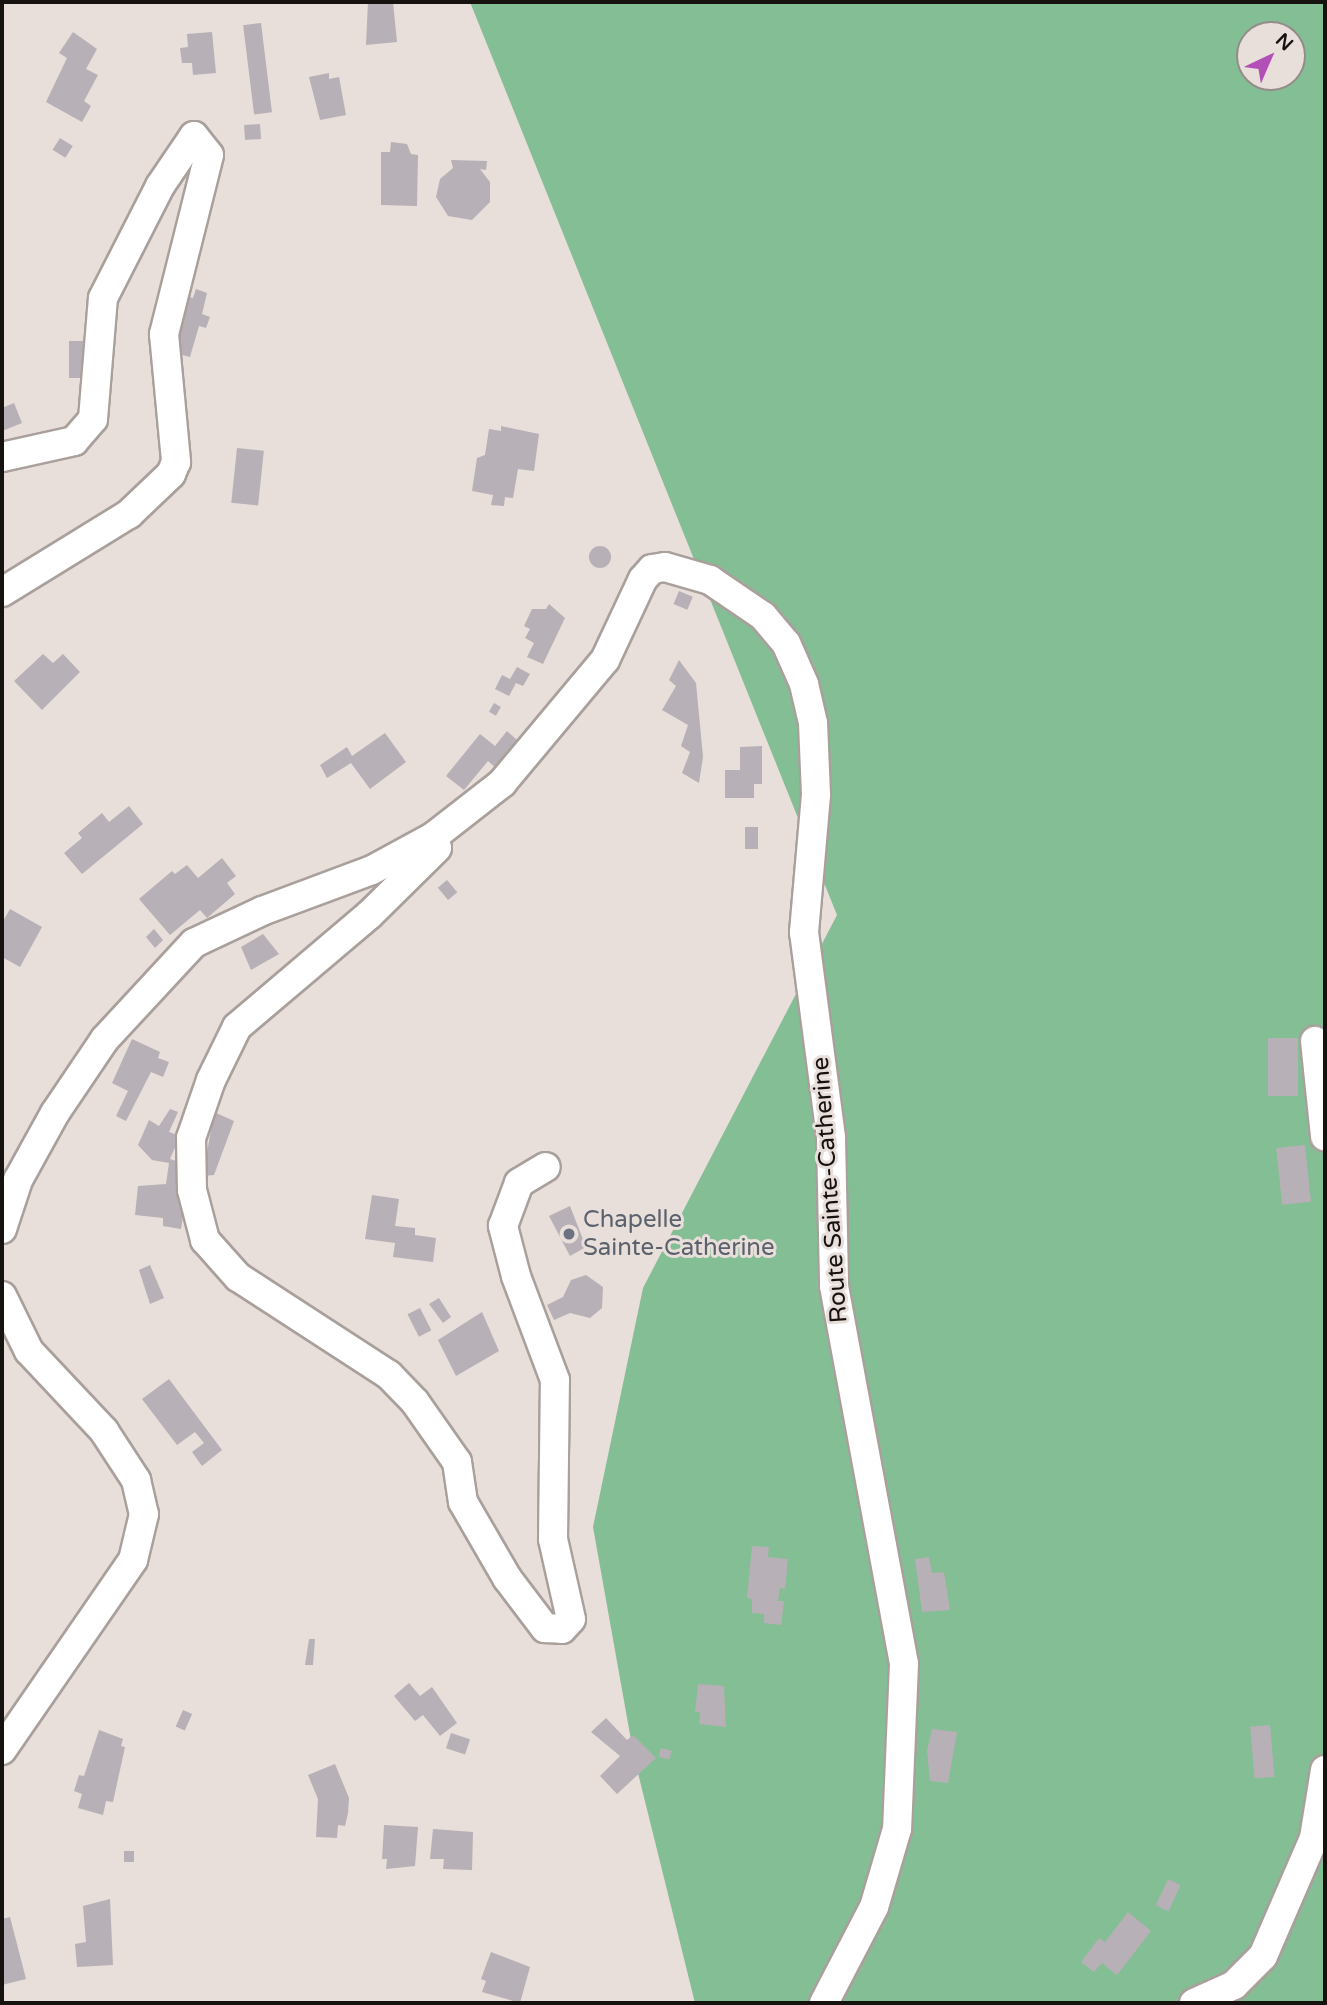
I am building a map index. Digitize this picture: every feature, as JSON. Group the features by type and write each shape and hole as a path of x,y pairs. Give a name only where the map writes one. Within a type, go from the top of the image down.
{"street":[{"path":"2,457 74,441 93,419 103,298 160,186 194,136 209,155 164,334 176,462 171,474 129,513 2,592"},
{"name":"Route Sainte-Catherine","path":"2,1229 18,1180 54,1113 105,1040 194,943 262,911 372,870 433,837 502,783 543,738 605,660 643,579 652,569 665,567 710,580 762,615 786,643 804,684 817,751 804,932 831,1138 834,1286 840,1335 853,1381 871,1501 893,1592 904,1664 897,1829 874,1907 824,2003"},
{"path":"433,837 437,848 369,915 237,1027 211,1080 191,1138 192,1190 205,1240 238,1277 389,1375 415,1402 457,1462 463,1502 507,1578 545,1628 562,1629 571,1619 554,1539 555,1380 516,1276 503,1226 519,1183 546,1167"},
{"path":"1315,1041 1325,1136"},
{"path":"2,1296 29,1351 104,1431 136,1480 144,1514 134,1560 2,1750"},
{"path":"1194,2003 1234,1985 1263,1956 1314,1838 1325,1770"}],"green space":[{"path":"470,2 1325,2 1325,2003 695,2003 634,1757 593,1527 643,1288 837,915"}],"building":[{"path":"368,2 393,2 397,42 366,45"},
{"path":"261,23 272,112 254,115 243,25"},
{"path":"73,32 97,49 86,69 98,75 84,101 91,106 82,122 46,102 67,58 59,53"},
{"path":"212,32 216,73 193,75 192,63 182,63 180,48 188,47 187,34"},
{"path":"329,73 329,79 339,77 346,115 320,120 309,77"},
{"path":"260,124 261,139 245,140 244,125"},
{"path":"60,138 73,146 65,158 53,150"},
{"path":"391,142 407,144 411,154 418,155 417,206 381,205 381,152 390,152"},
{"path":"451,160 487,161 486,170 480,169 490,182 490,202 472,220 448,216 436,197 440,179 453,168"},
{"path":"196,289 207,293 202,314 210,317 206,328 199,326 190,357 171,352 186,296 193,298"},
{"path":"69,341 85,341 85,378 69,378"},
{"path":"14,403 22,423 2,431 2,408"},
{"path":"501,426 539,434 534,471 518,469 513,498 505,497 504,506 491,505 493,495 472,491 477,458 485,455 489,429 501,431"},
{"path":"237,448 264,451 258,506 231,503"},
{"path":"600,546 608,549 611,557 608,565 600,568 592,565 589,557 592,549"},
{"path":"679,591 693,597 687,610 674,604"},
{"path":"549,604 565,618 543,664 527,657 534,643 525,638 530,629 524,626 532,609 546,609"},
{"path":"43,654 53,663 63,654 80,672 42,710 14,681"},
{"path":"679,660 696,683 703,757 699,783 682,773 690,752 681,746 688,725 662,710 676,686 669,680"},
{"path":"517,667 530,674 523,686 516,683 509,696 495,689 502,675 510,679"},
{"path":"494,703 501,707 496,716 489,712"},
{"path":"507,731 517,740 497,769 488,761 464,790 446,776 480,734 495,746"},
{"path":"385,733 406,762 370,789 351,763 327,778 320,765 347,747 352,756"},
{"path":"762,746 762,784 754,784 754,798 725,798 725,770 740,770 740,747"},
{"path":"129,806 143,824 82,874 64,853 82,838 78,833 102,813 109,822"},
{"path":"745,827 758,827 758,849 745,849"},
{"path":"222,858 236,876 227,883 235,894 207,918 200,910 170,935 139,899 172,871 175,874 187,865 198,878"},
{"path":"447,880 457,892 448,900 438,888"},
{"path":"10,909 42,927 20,967 2,957 2,923"},
{"path":"154,929 163,940 155,948 146,937"},
{"path":"263,934 279,954 251,970 241,947"},
{"path":"1268,1038 1298,1038 1298,1096 1268,1096"},
{"path":"132,1039 160,1052 158,1058 169,1062 163,1077 151,1072 126,1121 116,1116 128,1091 112,1083"},
{"path":"170,1109 178,1112 169,1132 180,1136 170,1159 191,1166 181,1229 163,1226 163,1218 135,1215 138,1186 166,1184 169,1163 152,1160 138,1145 149,1120 159,1126"},
{"path":"214,1112 234,1121 214,1175 203,1176"},
{"path":"1305,1145 1311,1202 1282,1205 1276,1148"},
{"path":"372,1195 399,1199 395,1226 415,1228 415,1235 436,1238 433,1262 393,1257 395,1243 365,1239"},
{"name":"Chapelle Sainte-Catherine","path":"570,1206 586,1247 570,1256 549,1216"},
{"path":"150,1265 164,1298 150,1304 139,1270"},
{"path":"586,1275 603,1287 602,1308 590,1318 570,1313 554,1320 547,1305 563,1297 571,1280"},
{"path":"439,1298 451,1317 443,1323 429,1304"},
{"path":"420,1308 431,1330 419,1337 408,1314"},
{"path":"482,1312 499,1351 456,1376 438,1340"},
{"path":"169,1379 222,1450 202,1466 192,1452 204,1443 195,1432 177,1445 142,1399"},
{"path":"752,1546 769,1547 768,1557 788,1559 785,1589 780,1588 778,1601 784,1601 781,1625 764,1623 764,1614 752,1613 752,1599 747,1598"},
{"path":"929,1557 932,1573 944,1572 950,1610 922,1612 915,1559"},
{"path":"309,1639 315,1639 313,1665 305,1665"},
{"path":"409,1683 420,1696 432,1687 457,1723 440,1736 423,1715 415,1721 394,1696"},
{"path":"698,1684 724,1686 726,1727 699,1724 700,1712 695,1712"},
{"path":"183,1710 192,1714 185,1731 176,1726"},
{"path":"606,1718 627,1740 633,1735 656,1758 617,1794 600,1776 620,1756 591,1732"},
{"path":"1270,1725 1275,1777 1255,1779 1250,1727"},
{"path":"932,1729 957,1732 948,1783 930,1781 927,1751"},
{"path":"99,1730 123,1739 121,1746 125,1747 113,1802 106,1801 103,1815 78,1808 82,1794 74,1791 79,1775 84,1776"},
{"path":"451,1733 470,1739 465,1754 446,1748"},
{"path":"661,1748 672,1751 669,1760 659,1757"},
{"path":"335,1764 349,1798 345,1826 338,1825 337,1838 316,1837 318,1799 308,1775"},
{"path":"384,1825 418,1827 415,1866 386,1869 387,1859 382,1859"},
{"path":"433,1829 473,1832 472,1870 443,1869 444,1859 430,1859"},
{"path":"124,1851 134,1851 134,1862 124,1862"},
{"path":"1168,1879 1181,1885 1168,1911 1156,1905"},
{"path":"110,1899 113,1965 77,1967 75,1944 86,1942 83,1906"},
{"path":"1128,1912 1151,1931 1117,1975 1102,1963 1094,1972 1081,1962 1099,1938 1105,1942"},
{"path":"10,1917 26,1979 2,1985 2,1919"},
{"path":"491,1952 530,1967 520,2003 482,1992 486,1981 481,1979"}],"place":[{"name":"Chapelle Sainte-Catherine","path":"569,1234"}]}
